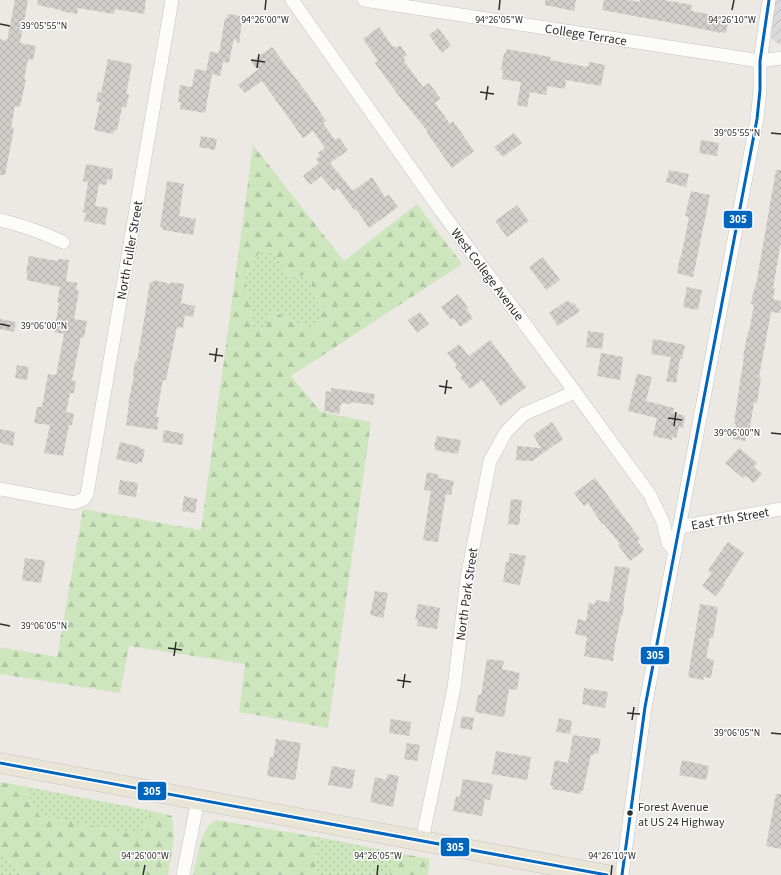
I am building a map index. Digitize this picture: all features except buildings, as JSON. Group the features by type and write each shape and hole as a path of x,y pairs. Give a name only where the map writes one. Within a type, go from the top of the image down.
{"main road":[{"path":"0,763 607,875"}],"street":[{"name":"North Fuller Street","path":"0,489 74,503 84,499 87,494 172,0"},
{"name":"West College Avenue","path":"292,0 441,211 650,495 663,522 668,543 675,552"},
{"name":"College Terrace","path":"364,0 760,61 781,58"},
{"path":"622,875 645,707 757,119 760,90 760,61 769,0"},
{"path":"0,220 16,223 45,233 63,242"},
{"name":"North Park Street","path":"422,840 454,688 467,578 490,461 506,432 524,414 575,392"},
{"name":"East 7th Street","path":"679,528 781,509"},
{"path":"183,875 198,800"}],"shaded area":[{"path":"773,0 781,0 781,45 772,39 769,34"}],"green space":[{"path":"253,145 344,261 417,204 462,264 291,376 321,412 371,422 328,728 239,712 245,664 129,646 120,693 0,674 0,647 57,657 83,509 201,530","holes":["269,252 281,261 285,275 298,277 306,274 310,279 316,300 321,305 319,323 314,330 275,312 269,317 266,327 260,331 253,327 245,277 258,254"]},
{"path":"269,252 298,277 306,274 310,279 316,300 321,305 319,323 314,331 276,312 269,317 266,327 260,331 253,327 245,277 258,254"},
{"path":"0,782 23,786 39,816 140,835 152,811 172,816 174,839 168,875 21,875 0,850"},
{"path":"23,786 152,811 140,835 39,816"},
{"path":"216,820 317,837 315,875 193,875 201,840 208,826"},
{"path":"317,837 393,852 390,875 315,875"},
{"path":"0,850 21,875 0,875"},
{"path":"393,852 430,859 428,875 390,875"}],"transit line":[{"name":"305","path":"622,875 645,707 757,119 760,90 760,61 769,0"},
{"name":"305","path":"0,763 607,875"}],"place":[{"name":"Forest Avenue at US 24 Highway","path":"630,813"}]}
